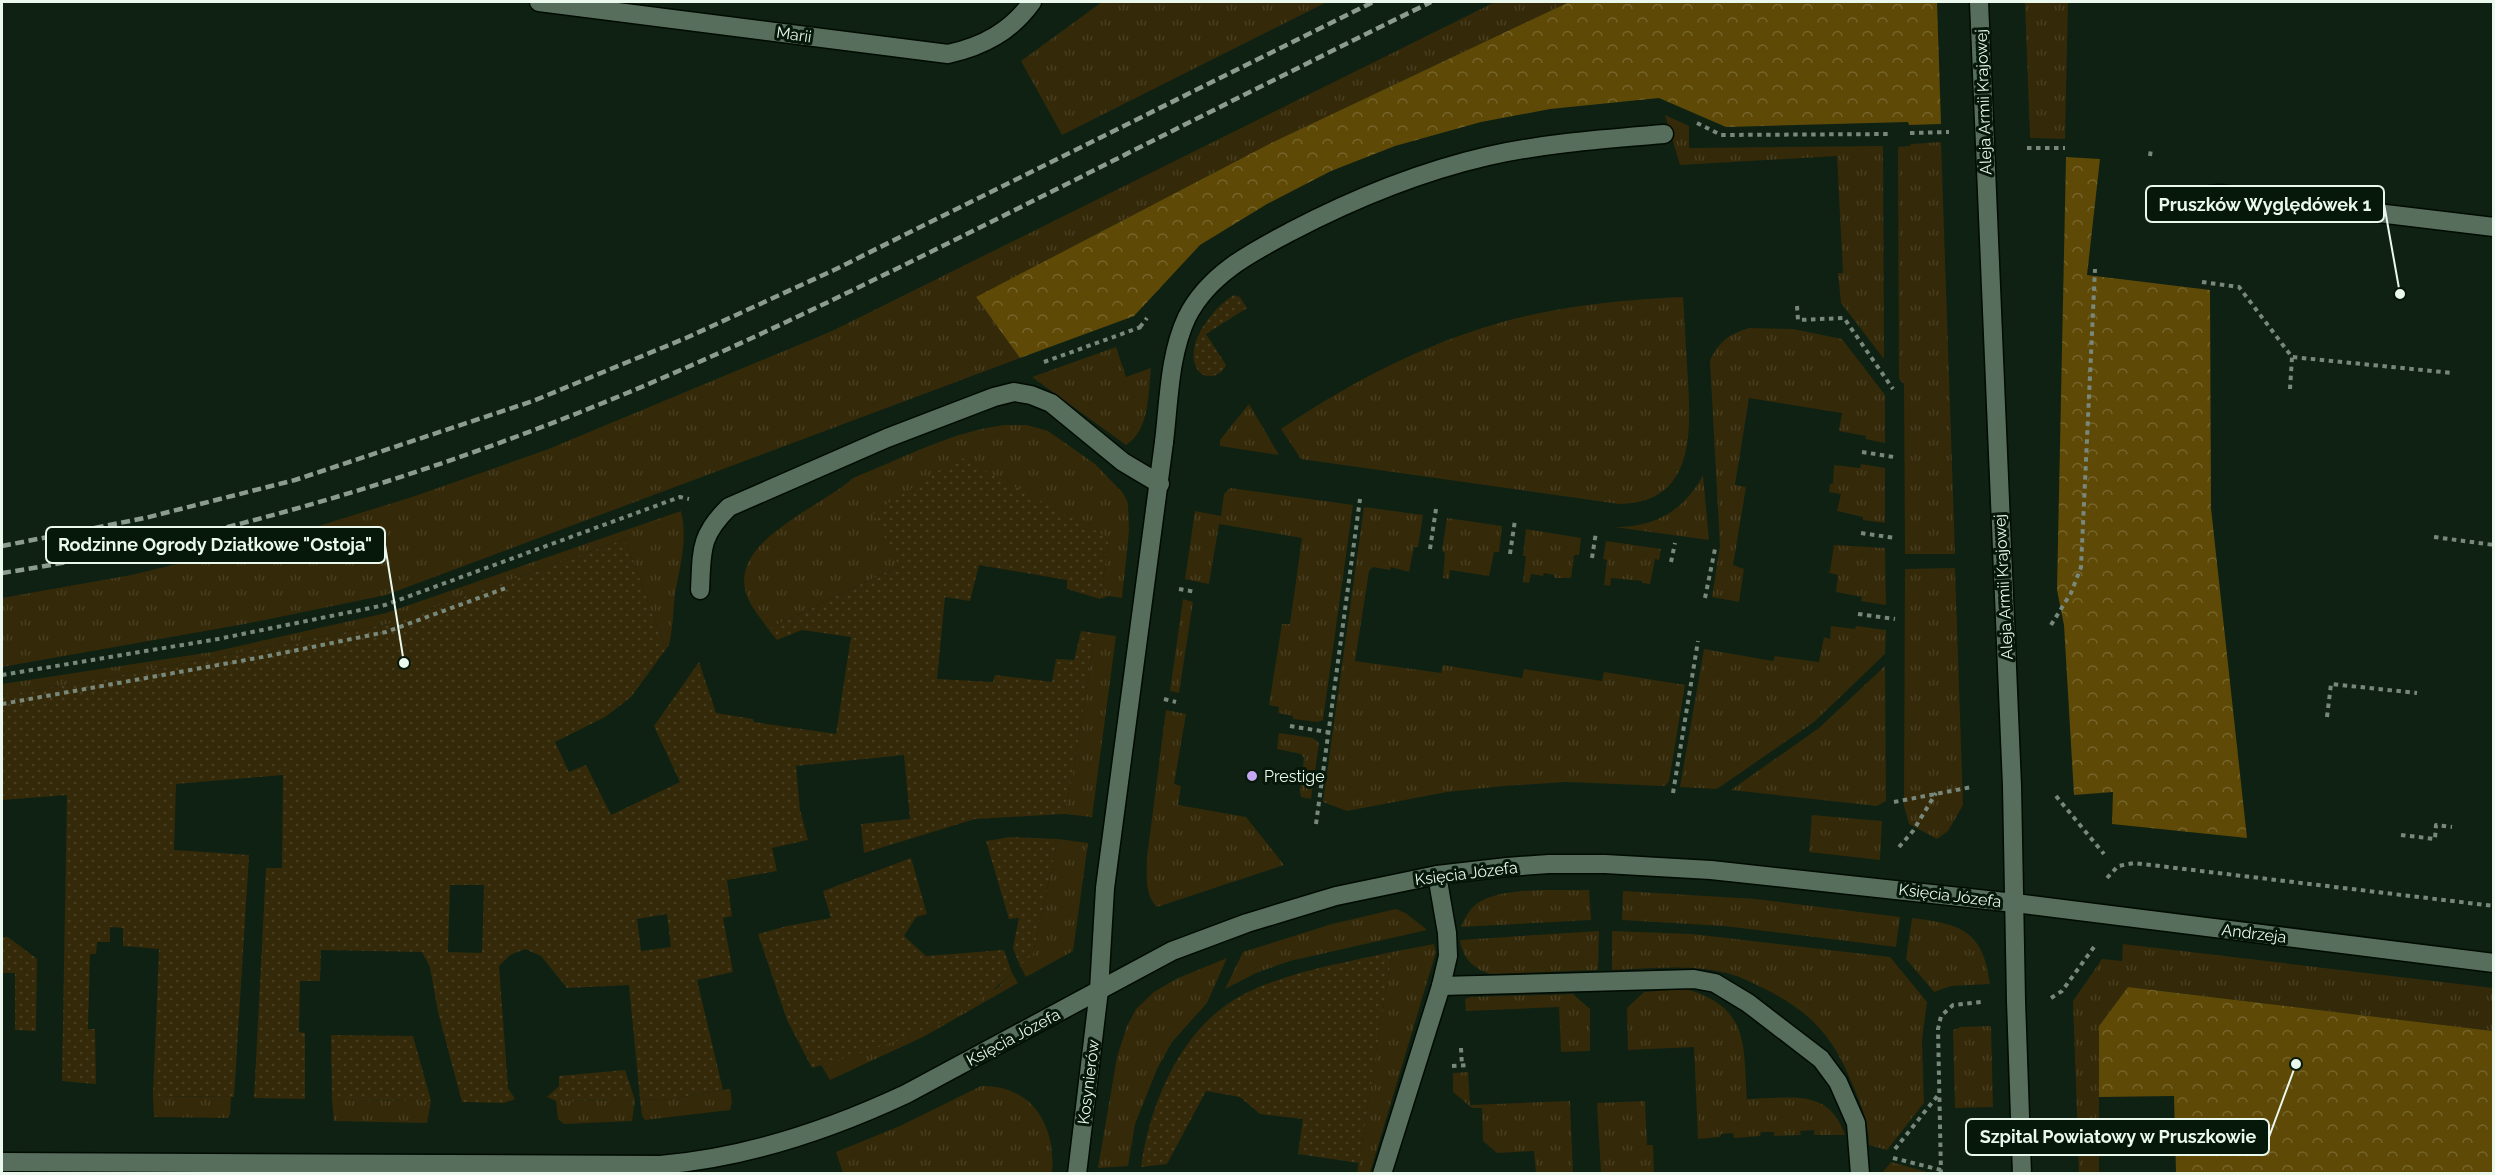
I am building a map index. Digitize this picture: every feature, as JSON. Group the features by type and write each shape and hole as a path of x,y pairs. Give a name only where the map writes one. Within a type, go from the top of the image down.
{"street":[{"name":"Marii","path":"539,2 948,54 992,40 1020,18 1032,2"},
{"name":"Aleja Armii Krajowej","path":"1979,2 2015,903 2022,1173"},
{"name":"Kosynierów","path":"1077,1173 1100,990 1105,888 1160,484 1175,352 1188,317 1201,295 1235,263 1333,210 1375,191 1489,156 1565,143 1664,134"},
{"path":"2163,210 2188,198 2219,194 2493,226"},
{"path":"700,590 702,554 706,534 729,507 887,438 1014,392 1051,403 1123,462 1160,484"},
{"name":"Księcia Józefa","path":"2,1162 82,1168 660,1165 692,1161 773,1144 877,1108 1172,951 1247,923 1336,896 1437,875 1549,864 1662,866 1872,886 2015,903"},
{"path":"1382,1173 1441,986 1448,956 1447,933 1437,875"},
{"name":"Andrzeja","path":"2015,903 2493,963"},
{"path":"1441,986 1694,979 1715,983 1748,1003 1821,1059 1838,1082 1856,1123 1860,1173"}],"path":[{"path":"1910,133 1949,132"},
{"path":"2027,148 2065,148"},
{"path":"2150,156 2151,149"},
{"path":"2051,624 2071,593 2081,567 2094,269"},
{"path":"2202,282 2240,287 2292,357 2290,389"},
{"path":"1797,306 1798,320 1844,318 1893,389"},
{"path":"1004,395 1019,370 1140,327 1180,336"},
{"path":"2292,357 2452,373"},
{"path":"1862,452 1894,456"},
{"path":"2,675 218,639 385,605 680,497 729,507"},
{"path":"1316,824 1360,499"},
{"path":"1430,549 1436,509"},
{"path":"1510,554 1515,520"},
{"path":"1592,558 1596,532"},
{"path":"1861,533 1895,538"},
{"path":"2434,537 2493,545"},
{"path":"1671,562 1675,543"},
{"path":"1705,598 1715,549"},
{"path":"2,704 268,656 386,632 506,588"},
{"path":"1175,588 1196,592"},
{"path":"1858,614 1895,619"},
{"path":"1673,793 1698,641"},
{"path":"2327,717 2331,684 2417,693"},
{"path":"1290,726 1327,732"},
{"path":"1894,802 1936,792 1972,787"},
{"path":"1899,847 1913,831 1936,792"},
{"path":"2056,796 2104,854"},
{"path":"2401,835 2435,838 2436,825 2452,827"},
{"path":"2105,881 2118,866 2130,862 2493,906"},
{"path":"2043,999 2062,991 2089,956 2096,940"},
{"path":"1939,1094 1888,1157 1941,1172 1939,1094 1937,1036 1941,1016 1956,1003 1989,1002"},
{"path":"1456,1066 1468,1065"}],"green space":[{"path":"1102,2 1327,2 1062,135 1021,61"},
{"path":"1495,2 1569,2 1271,143 976,297 1020,358 386,595 250,623 2,667 2,598 131,575 257,545 412,497 546,450 832,331"},
{"path":"1569,2 1937,2 1941,124 1909,125 1908,122 1726,127 1659,98 1550,109 1481,122 1395,146 1331,171 1267,204 1200,245 1134,316 1020,358 976,297 1271,143"},
{"path":"2025,2 2068,2 2065,139 2030,138"},
{"path":"1665,115 1689,126 1689,148 1883,146 1884,359 1841,303 1838,273 1843,273 1837,156 1680,165"},
{"path":"1941,142 1955,554 1905,554 1904,384 1899,379 1898,147"},
{"path":"2066,157 2100,159 2087,275 2210,290 2211,508 2247,838 2112,824 2113,792 2074,795 2064,625 2057,590"},
{"path":"1234,295 1240,297 1247,308 1206,334 1226,365 1220,373 1207,376 1196,367 1194,347 1210,316"},
{"path":"1683,297 1689,401 1687,443 1683,462 1675,479 1662,492 1644,501 1619,504 1301,459 1281,429 1378,371 1447,340 1483,328 1572,307"},
{"path":"1749,328 1793,329 1842,339 1885,395 1885,443 1865,439 1866,436 1839,431 1842,413 1749,398 1735,485 1746,487 1733,565 1744,569 1739,602 1712,597 1720,546 1710,361 1725,340"},
{"path":"1116,347 1126,377 1151,368 1144,421 1134,438 1126,445 1032,377"},
{"path":"1249,404 1279,455 1220,446 1220,440"},
{"path":"1005,425 1027,425 1048,431 1095,464 1123,493 1128,503 1129,531 1122,598 1109,596 1100,599 1109,538 899,566 768,629 751,605 745,589 745,571 753,554 766,539 853,478 946,439"},
{"path":"960,457 1109,538 1100,599 1067,589 1067,580 979,565 970,601 945,597 937,679 993,682 995,675 1052,682 1056,659 1074,660 1081,631 1095,633 1074,768 1064,814 975,819 864,853 861,824 910,819 904,755 796,766 800,810 808,840 772,848 777,871 727,880 732,916 723,918 733,972 697,980 723,1090 663,1100 640,1099 629,985 567,988 541,956 525,949 510,955 499,966 508,1088 515,1099 504,1103 462,1102 438,1012 430,967 422,952 321,950 320,981 300,981 299,1032 305,1033 305,1099 254,1098 266,868 282,868 283,775 176,784 174,850 249,855 234,1097 153,1096 159,949 123,946 123,928 110,927 110,942 97,942 96,954 90,954 88,1029 95,1029 96,1084 62,1081 67,795 2,800 2,696 388,624 625,539 663,642 669,645 631,697 605,717 555,742 569,772 586,765 611,815 680,782 654,726 699,662 716,713 753,719 754,722 836,734 851,637 802,630 777,640 768,629 899,566 873,513","holes":["450,885 484,885 482,953 448,952","667,914 671,947 641,951 637,919"]},
{"path":"1861,464 1885,468 1885,523 1863,520 1863,517 1837,511 1841,494 1829,492 1830,484 1833,484 1834,465 1860,468"},
{"path":"1703,475 1709,540 1614,527 1642,524 1667,514 1687,498"},
{"path":"1230,488 1353,505 1323,720 1318,722 1293,719 1293,716 1278,713 1279,707 1269,705 1282,624 1290,624 1302,538 1219,524 1209,584 1185,579 1195,511 1221,516 1224,494"},
{"path":"1364,507 1423,515 1418,547 1414,547 1409,572 1391,567 1390,570 1373,567 1369,571 1355,661 1441,673 1443,665 1522,678 1524,669 1602,681 1604,672 1685,685 1669,781 1665,786 1566,782 1504,786 1447,792 1347,811 1323,802"},
{"path":"681,511 684,532 669,645 663,642 625,539 388,624 2,696 2,684 212,652 386,613"},
{"path":"1447,518 1502,526 1499,552 1494,552 1489,576 1450,570 1449,579 1443,578 1445,553 1442,551"},
{"path":"1526,529 1581,538 1579,555 1574,555 1571,578 1555,578 1554,575 1544,573 1543,576 1531,574 1529,583 1523,582"},
{"path":"1606,541 1661,549 1659,560 1655,559 1650,584 1611,578 1610,586 1604,585 1607,560 1603,559"},
{"path":"1834,545 1885,548 1886,605 1861,601 1862,597 1836,592 1838,575 1827,572 1830,571"},
{"path":"1955,568 1963,805 1948,831 1937,839 1909,824 1904,806 1905,569"},
{"path":"1183,599 1193,602 1179,693 1170,691"},
{"path":"1831,626 1855,629 1856,626 1886,630 1885,654 1814,722 1717,789 1680,787 1704,649 1773,661 1775,656 1819,662 1824,637 1830,639"},
{"path":"1095,633 1116,636 1092,817 1064,814 1074,768"},
{"path":"1885,666 1886,801 1877,806 1731,790 1819,728"},
{"path":"1166,710 1186,714 1174,784 1181,786 1178,805 1246,817 1284,865 1157,907 1148,890 1147,857"},
{"path":"1279,733 1313,738 1319,743 1311,799 1301,797 1300,792 1304,758 1301,754 1277,749"},
{"path":"1812,815 1882,821 1880,860 1809,852"},
{"path":"1011,837 1058,839 1033,954 1020,966 1013,948 1019,918 1009,919 986,841"},
{"path":"1058,839 1088,843 1073,951 1026,977 1020,966 1033,954"},
{"path":"911,858 927,914 916,917 904,936 926,956 1004,950 1012,973 991,992 944,1021 892,1043 812,1068 787,1020 758,934 831,918 823,891"},
{"path":"1589,890 1591,920 1461,927 1473,907 1496,895 1528,891"},
{"path":"1623,891 1756,899 1900,917 1896,947 1724,926 1622,920"},
{"path":"1396,909 1407,914 1427,930 1290,961 1256,973 1225,989 1243,952 1332,924"},
{"path":"1912,918 1944,923 1967,933 1982,952 1990,984 1951,986 1934,992 1906,959"},
{"path":"1599,931 1598,970 1490,974 1469,962 1460,940"},
{"path":"1612,931 1692,934 1890,957 1927,1002 1922,1040 1924,1103 1887,1150 1869,1145 1864,1116 1846,1070 1830,1041 1809,1018 1782,998 1728,973 1681,968 1612,970"},
{"path":"2,937 8,937 37,959 36,1031 15,1030 15,973 2,973"},
{"path":"1434,944 1436,952 1370,1173 1357,1174 1392,952"},
{"path":"2123,944 2493,988 2493,1031 2128,987 2099,1026 2099,1173 2079,1173 2073,1001 2102,959 2122,961"},
{"path":"1392,952 1359,1163 1298,1154 1303,1119 1260,1114 1240,1097 1206,1091 1167,1164 1141,1167 1152,1116 1162,1091 1187,1044 1204,1024 1224,1007 1263,985 1318,968"},
{"path":"1227,958 1207,1003 1172,1042 1157,1069 1135,1124 1128,1166 1098,1168 1117,1057 1127,1026 1136,1009 1154,992 1176,979"},
{"path":"1012,973 1018,983 923,1037 830,1080 821,1065 997,988"},
{"path":"2128,987 2493,1031 2493,1173 2176,1173 2174,1096 2099,1097 2099,1026"},
{"path":"1686,989 1722,1006 1732,1017 1743,1045 1747,1099 1791,1097 1818,1102 1838,1119 1845,1135 1814,1135 1814,1130 1800,1131 1801,1135 1774,1136 1774,1132 1761,1132 1760,1136 1734,1138 1733,1133 1698,1139 1694,1047 1628,1050 1627,1008 1644,992"},
{"path":"1573,994 1590,1009 1590,1051 1561,1052 1559,1007 1466,1011 1465,999 1470,997"},
{"path":"1991,1026 1993,1107 1955,1108 1953,1030 1961,1027"},
{"path":"331,1035 413,1036 431,1101 332,1100"},
{"path":"625,1070 635,1100 556,1101 547,1097 559,1086 559,1076"},
{"path":"1468,1072 1470,1105 1570,1101 1573,1173 1536,1173 1534,1151 1497,1153 1483,1141 1482,1108 1472,1108 1453,1092 1453,1073"},
{"path":"981,1086 1015,1093 1038,1112 1050,1139 1052,1173 843,1173 836,1152 900,1126"},
{"path":"730,1089 732,1102 730,1110 645,1120 642,1116 640,1099 663,1100"},
{"path":"153,1096 231,1097 230,1115 227,1118 154,1117"},
{"path":"332,1100 431,1101 427,1123 334,1121"},
{"path":"635,1100 632,1121 564,1124 558,1119 556,1101"},
{"path":"1645,1101 1647,1145 1653,1145 1654,1173 1601,1173 1597,1103"},
{"path":"1891,1162 1927,1172 1927,1173 1882,1173"}],"railway":[{"path":"2,546 145,518 295,480 533,401 686,338 834,270 1373,2"},
{"path":"2,573 162,543 320,502 475,452 552,423 681,370 840,296 1431,2"}],"place":[{"name":"Pruszków Wyględówek 1","path":"2400,294"},
{"name":"Rodzinne Ogrody Działkowe \"Ostoja\"","path":"404,663"},
{"name":"Prestige","path":"1252,776"},
{"name":"Szpital Powiatowy w Pruszkowie","path":"2296,1064"}]}
